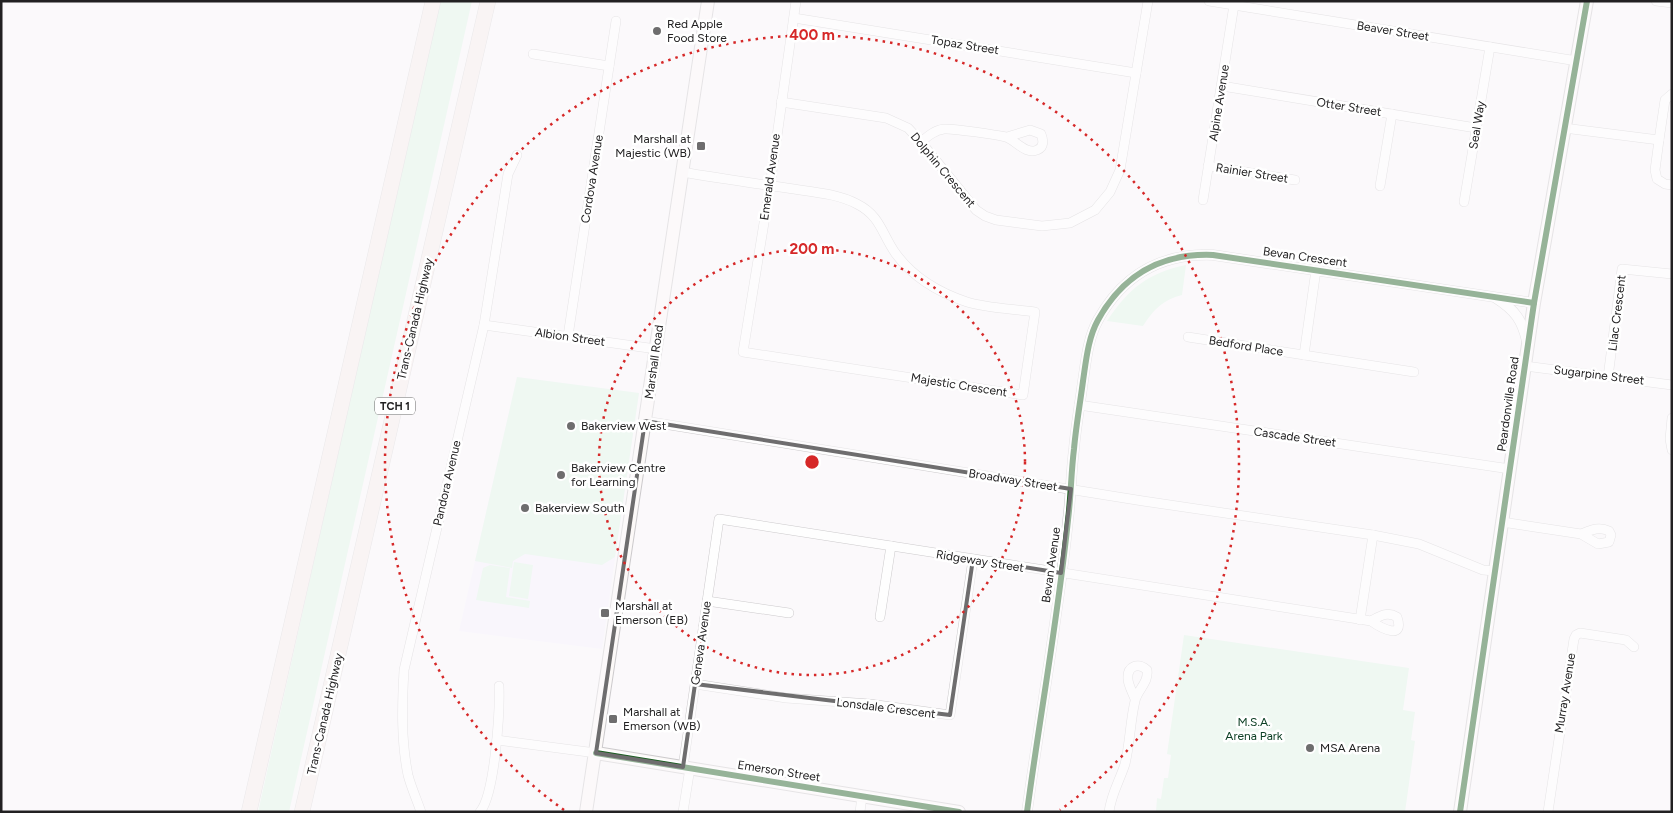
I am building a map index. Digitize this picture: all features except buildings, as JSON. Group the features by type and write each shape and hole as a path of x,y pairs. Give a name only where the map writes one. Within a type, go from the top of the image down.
{"highway":[{"path":"249,812 433,1"},
{"name":"Trans-Canada Highway","path":"302,812 488,1"}],"main road":[{"name":"Marshall Road","path":"586,812 708,1"},
{"name":"Peardonville Road","path":"1460,812 1534,303 1588,1"},
{"name":"Emerson Street","path":"596,753 959,812"}],"street":[{"name":"Emerald Avenue","path":"743,352 770,186 796,1"},
{"name":"Dolphin Crescent","path":"781,102 886,118 908,128 976,210 985,216 996,220 1042,226 1070,223 1095,210 1110,192 1120,170 1148,1"},
{"name":"Beaver Street","path":"1209,1 1577,61"},
{"path":"1656,1 1672,3"},
{"name":"Alpine Avenue","path":"1203,200 1234,5"},
{"name":"Topaz Street","path":"794,18 1136,73"},
{"name":"Cordova Avenue","path":"568,336 616,22"},
{"name":"Seal Way","path":"1464,202 1490,47"},
{"path":"532,54 609,66"},
{"name":"Otter Street","path":"1222,86 1476,128"},
{"path":"1672,94 1665,100 1655,170 1657,179 1665,184 1672,185"},
{"path":"1380,186 1392,114"},
{"path":"921,142 932,132 945,128 1007,137"},
{"path":"1564,128 1659,140"},
{"name":"Pandora Avenue","path":"421,810 408,777 405,755 402,705 404,670 484,325 508,174 517,155"},
{"name":"Rainier Street","path":"1208,166 1295,180"},
{"name":"Majestic Crescent","path":"682,172 840,196 859,205 878,220 896,254 913,272 939,291 969,302 1035,312 1023,395 743,352"},
{"name":"Bevan Crescent","path":"1097,322 1109,302 1124,285 1142,271 1188,255 1213,255 1534,303"},
{"name":"Lilac Crescent","path":"1608,377 1622,269 1672,274"},
{"path":"1304,355 1316,270"},
{"path":"1493,296 1506,304 1518,317 1523,325 1528,344"},
{"name":"Bevan Avenue","path":"1027,812 1061,573 1079,405 1088,346 1097,322"},
{"name":"Albion Street","path":"484,325 656,349"},
{"name":"Bedford Place","path":"1188,337 1414,372"},
{"name":"Sugarpine Street","path":"1525,366 1672,385"},
{"name":"Cascade Street","path":"1079,405 1510,468"},
{"path":"1672,418 1670,439 1672,450"},
{"name":"Broadway Street","path":"645,421 1373,535 1419,544 1483,570 1495,571"},
{"name":"Ridgeway Street","path":"719,519 1371,621"},
{"name":"Geneva Avenue","path":"683,812 695,684 719,519"},
{"path":"1502,522 1581,534"},
{"path":"1360,620 1373,535"},
{"path":"880,617 891,546"},
{"name":"Lonsdale Crescent","path":"695,684 786,698 870,704 950,716 973,559"},
{"path":"707,601 789,613"},
{"name":"Murray Avenue","path":"1548,812 1576,635 1626,640 1634,647"},
{"path":"480,812 489,791 497,740 500,707 499,686"},
{"path":"1109,812 1114,788 1125,762 1135,699"},
{"name":"Emerson Street","path":"497,740 596,753"},
{"path":"860,812 862,796"},
{"path":"410,812 421,810"}],"highlighted area":[{"path":"645,421 1071,489 1061,573 973,559 950,715 695,684 683,767 596,753"}],"shaded area":[{"name":"Bakerview Centre for Learning","path":"517,377 639,393 602,649 459,631"}],"green space":[{"path":"439,1 472,1 289,812 258,812"},
{"path":"1186,265 1182,295 1160,306 1143,326 1107,321 1123,299 1140,284 1161,272"},
{"name":"Bakerview Centre for Learning","path":"517,377 639,393 615,557 602,565 525,554 513,561 512,568 475,561"},
{"path":"514,562 533,565 528,599 509,596"},
{"path":"490,565 510,568 506,597 530,601 529,608 476,600 483,568"},
{"name":"M.S.A. Arena Park","path":"1184,635 1409,668 1403,710 1415,712 1411,740 1415,741 1405,812 1156,812 1157,798 1161,799 1164,778 1168,778 1171,755 1167,754"}],"cycle path":[{"path":"1460,812 1534,303 1587,1"},
{"path":"1027,812 1059,593 1075,440 1086,358 1092,334 1098,320 1119,291 1132,279 1161,263 1194,255 1213,255 1534,303"},
{"path":"596,753 959,812"}],"place":[{"name":"Red Apple Food Store","path":"657,31"},
{"name":"Marshall at Majestic (WB)","path":"701,146"},
{"name":"Bakerview West","path":"571,426"},
{"name":"Bakerview Centre for Learning","path":"561,475"},
{"name":"Bakerview South","path":"525,508"},
{"name":"Marshall at Emerson (EB)","path":"605,613"},
{"name":"Marshall at Emerson (WB)","path":"613,719"},
{"name":"MSA Arena","path":"1310,748"}]}
